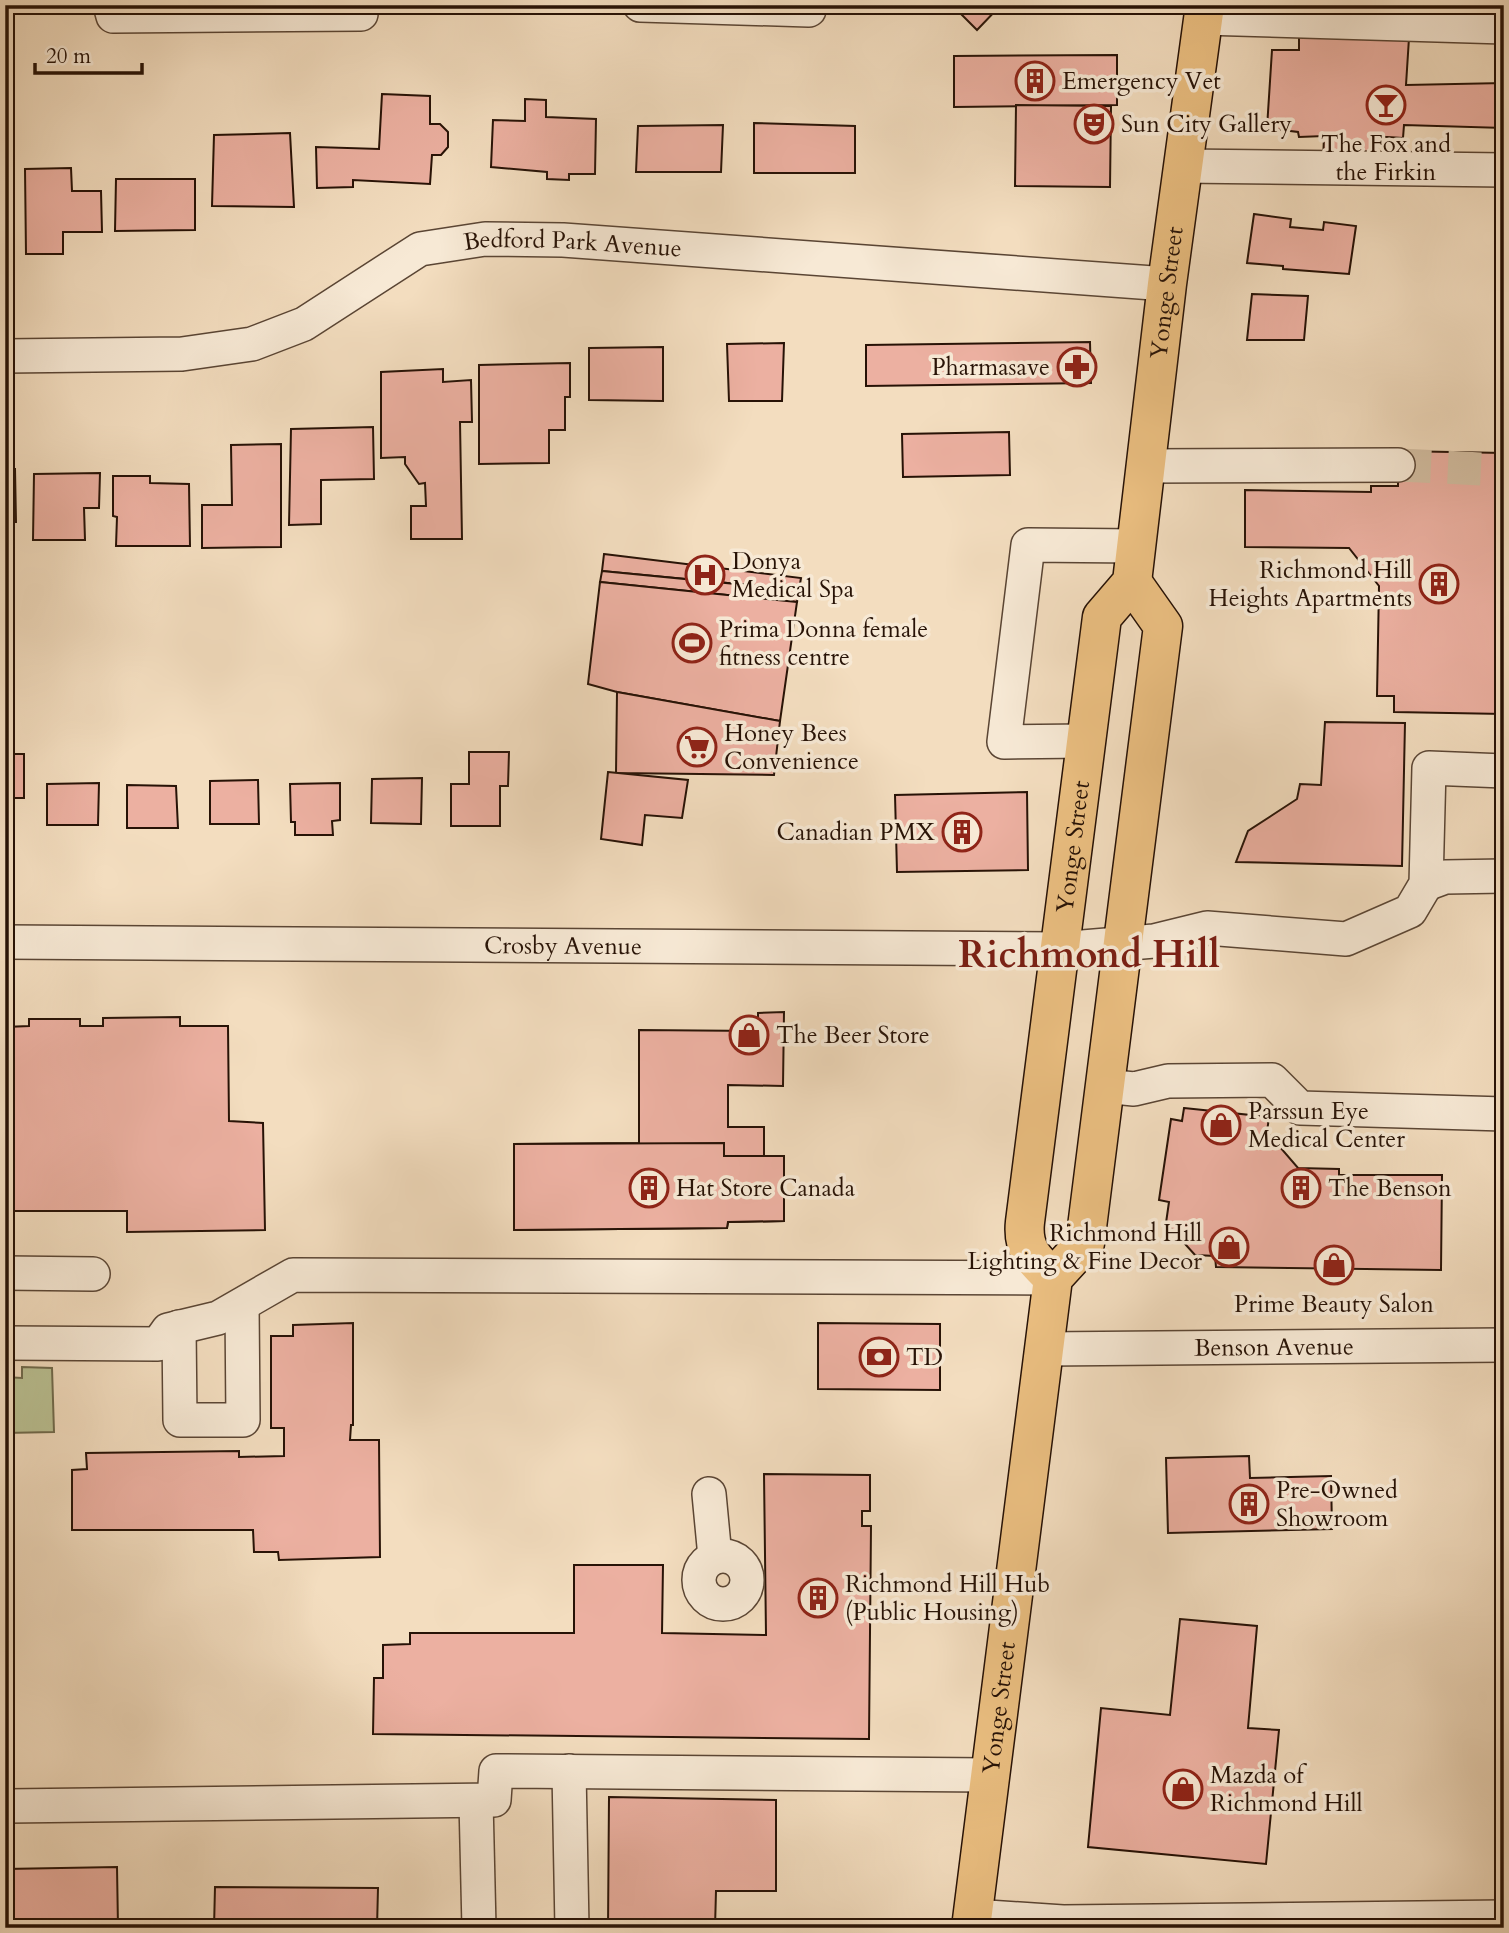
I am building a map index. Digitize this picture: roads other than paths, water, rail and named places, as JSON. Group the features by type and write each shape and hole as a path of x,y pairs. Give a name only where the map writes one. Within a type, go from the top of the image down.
{"main road":[{"name":"Yonge Street","path":"972,1922 1053,1278 1032,1259 1023,1235 1102,617 1135,564 1167,284 1204,11"},
{"path":"1053,1278 1085,1242 1163,626 1135,564"}],"street":[{"path":"110,5 113,16 361,14"},
{"path":"640,5 809,10 809,5"},
{"path":"1204,11 1504,27"},
{"path":"1182,166 1504,170"},
{"name":"Bedford Park Avenue","path":"5,356 182,354 252,344 304,324 420,249 485,239 563,240 1167,284"},
{"path":"1146,466 1398,466"},
{"path":"1086,741 1004,742 1028,545 1135,564"},
{"path":"1504,771 1429,768 1426,884 1445,877 1504,876"},
{"name":"Crosby Avenue","path":"5,942 1059,949 1154,941 1208,928 1346,939 1410,911 1426,884"},
{"path":"1104,1086 1134,1089 1168,1081 1272,1080 1300,1108 1504,1114"},
{"path":"5,1273 93,1274"},
{"path":"5,1343 158,1344 168,1330 218,1318 293,1275 1053,1278"},
{"path":"179,1327 180,1420 243,1420 242,1305"},
{"name":"Benson Avenue","path":"1045,1349 1504,1345"},
{"path":"709,1494 715,1557"},
{"path":"8,1806 494,1800 496,1771 990,1775"},
{"path":"569,1771 572,1928"},
{"path":"476,1801 479,1928"},
{"path":"972,1922 1504,1917"}],"tunnel":[{"path":"1398,465 1504,470"}],"place":[{"name":"Emergency Vet","path":"1035,81"},
{"name":"The Fox and the Firkin","path":"1386,105"},
{"name":"Sun City Gallery","path":"1094,124"},
{"name":"Pharmasave","path":"1077,367"},
{"name":"Donya Medical Spa","path":"705,575"},
{"name":"Richmond Hill Heights Apartments","path":"1439,584"},
{"name":"Prima Donna female fitness centre","path":"692,643"},
{"name":"Honey Bees Convenience","path":"697,747"},
{"name":"Canadian PMX","path":"962,832"},
{"name":"The Beer Store","path":"749,1035"},
{"name":"Parssun Eye Medical Center","path":"1221,1125"},
{"name":"Hat Store Canada","path":"649,1188"},
{"name":"The Benson","path":"1301,1188"},
{"name":"Richmond Hill Lighting & Fine Decor","path":"1229,1247"},
{"name":"Prime Beauty Salon","path":"1334,1265"},
{"name":"TD","path":"879,1357"},
{"name":"Pre-Owned Showroom","path":"1249,1504"},
{"name":"Richmond Hill Hub (Public Housing)","path":"818,1598"},
{"name":"Mazda of Richmond Hill","path":"1183,1789"}],"district":[{"name":"Richmond Hill","path":"1089,954"}]}
